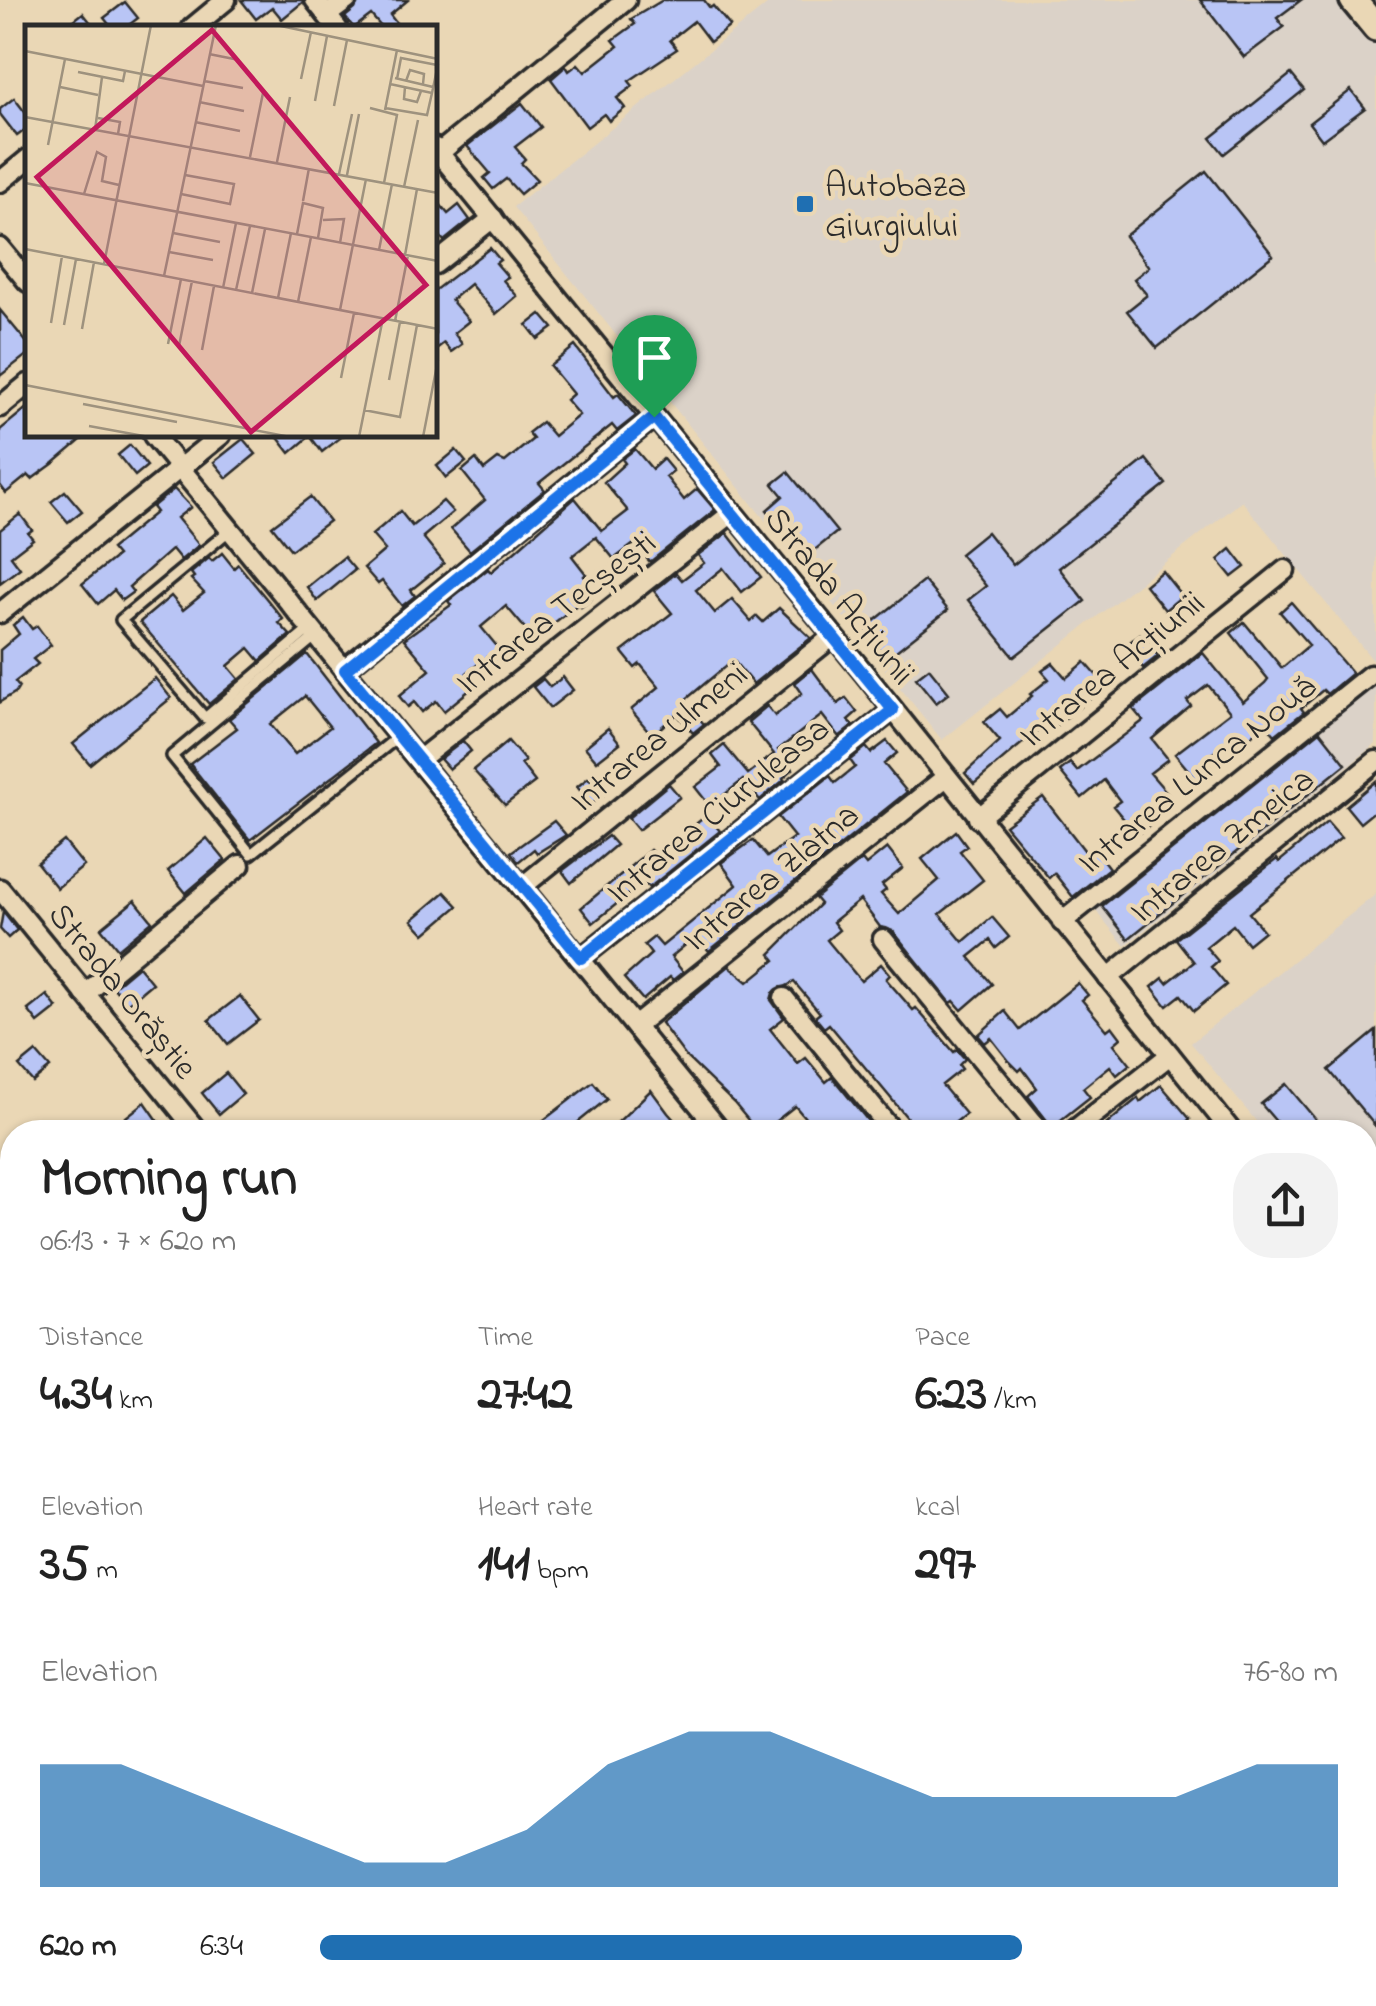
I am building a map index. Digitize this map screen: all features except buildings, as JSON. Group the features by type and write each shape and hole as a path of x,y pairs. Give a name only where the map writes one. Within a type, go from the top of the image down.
{"street":[{"path":"196,25 226,0"},
{"path":"315,0 332,22 347,0"},
{"path":"438,149 626,0"},
{"path":"1354,0 1376,28"},
{"name":"Strada Acțiunii","path":"438,151 1222,1120"},
{"path":"0,182 25,162"},
{"path":"438,262 492,218"},
{"path":"0,248 25,278"},
{"path":"0,407 25,386"},
{"path":"345,670 654,417"},
{"path":"155,438 711,1120"},
{"path":"0,613 217,438"},
{"name":"Intrarea Tecșești","path":"419,760 732,513"},
{"name":"Intrarea Acțiunii","path":"978,818 1285,570"},
{"name":"Intrarea Ulmeni","path":"523,886 833,636"},
{"name":"Intrarea Lunca Nouă","path":"1062,922 1370,675"},
{"name":"Intrarea Ciuruleasa","path":"581,958 893,710"},
{"name":"Intrarea Zmeica","path":"1108,978 1376,761"},
{"name":"Intrarea Zlatna","path":"635,1026 946,777"},
{"path":"85,994 240,865"},
{"name":"Strada Orăștie","path":"0,889 188,1120"},
{"path":"883,939 1031,1120"},
{"path":"784,998 883,1120"},
{"path":"1087,1120 1170,1055"}],"lane":[{"path":"230,530 121,620 205,718 314,632"},
{"path":"314,632 172,756 250,854 399,736"}],"shaded area":[{"path":"773,0 1376,0 1376,664 1242,501 942,740 513,207"},
{"path":"1376,679 1376,744 1125,946 1091,905"},
{"path":"1376,894 1376,1120 1255,1120 1191,1043"}],"place":[{"name":"Autobaza Giurgiului","path":"805,204"}],"route":[{"path":"654,417 893,710 581,958 345,670 654,417"}]}
